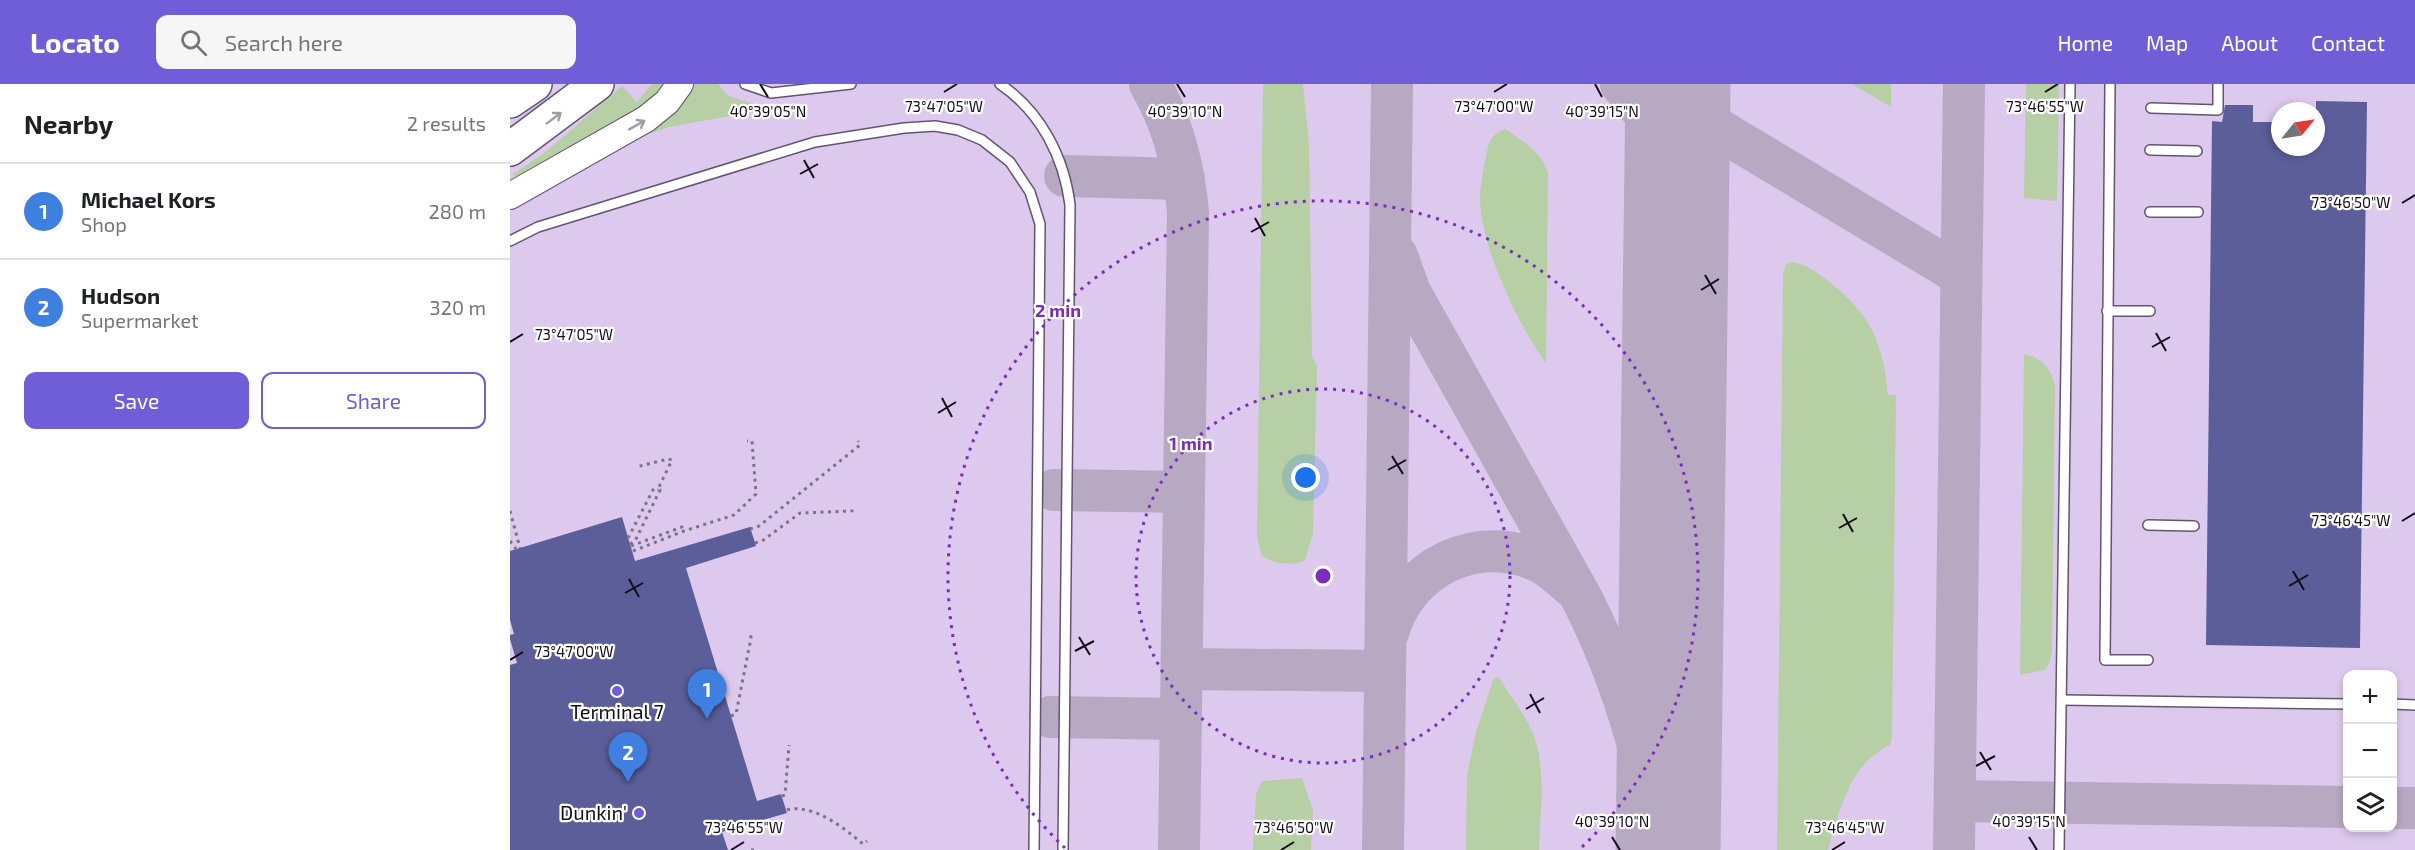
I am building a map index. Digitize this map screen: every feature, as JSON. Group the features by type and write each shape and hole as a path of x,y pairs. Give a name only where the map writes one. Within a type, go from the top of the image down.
{"highway":[{"path":"510,101 535,84"},
{"path":"510,149 597,84"}],"street":[{"path":"510,196 654,114 667,102 680,84"}],"lane":[{"path":"745,84 771,93 851,84"},
{"path":"1000,84 1030,111 1047,134 1065,176 1070,205 1063,850"},
{"path":"2059,850 2070,84"},
{"path":"2110,84 2105,660 2148,660"},
{"path":"2151,108 2218,110 2218,84"},
{"path":"510,241 538,227 827,140 904,128 945,127 982,140 1010,162 1030,192 1040,224 1034,850"},
{"path":"2150,150 2197,151"},
{"path":"2150,212 2198,212"},
{"path":"2107,311 2150,311"},
{"path":"2148,525 2194,526"},
{"path":"2062,700 2343,704"},
{"path":"2397,704 2415,705"}],"path":[{"path":"633,551 734,515 756,494 752,441 747,441"},
{"path":"750,529 759,526 829,471 860,445 858,441"},
{"path":"636,467 672,460 635,542 631,545 682,527 684,531"},
{"path":"628,538 654,488 658,489"},
{"path":"755,543 762,541 800,513 852,511 853,507"},
{"path":"510,511 518,549 510,541"},
{"path":"731,716 736,714 751,638 750,631"},
{"path":"782,796 785,795 789,745"},
{"path":"787,810 796,808 833,820 863,844 867,841"},
{"path":"751,850 757,850"}],"shaded area":[{"path":"510,84 2415,84 2415,850 510,850"}],"green space":[{"path":"652,84 718,84 729,96 770,109 669,127 524,178 512,175 548,150 622,86 637,102"},
{"path":"1263,84 1303,84 1309,144 1312,357 1317,366 1313,534 1305,560 1288,564 1271,561 1261,555 1257,534"},
{"path":"1852,84 1891,84 1891,107"},
{"path":"2026,84 2059,84 2057,201 2024,198"},
{"path":"1505,129 1537,154 1548,174 1546,363 1512,305 1502,282 1481,213 1480,193 1488,146 1496,134"},
{"path":"1792,262 1819,274 1858,309 1874,333 1879,346 1888,395 1896,395 1892,736 1890,745 1876,753 1865,764 1848,790 1828,850 1777,850 1783,273 1786,264"},
{"path":"2024,354 2036,358 2045,365 2055,386 2052,651 2045,670 2020,675"},
{"path":"1498,676 1524,717 1537,744 1542,789 1539,850 1466,850 1467,775 1476,732 1493,680"},
{"path":"1302,778 1313,810 1311,850 1253,850 1256,794 1262,781"}],"building":[{"path":"2316,101 2367,102 2360,648 2206,645 2212,121 2222,122 2225,105 2253,105 2253,122 2271,122 2271,156 2325,156 2325,102"},
{"name":"Terminal 7","path":"622,517 635,561 750,527 756,546 686,568 757,801 781,794 787,813 722,832 728,850 510,850 510,665 517,663 510,639 510,635 514,634 510,620 510,551"}],"taxiway":[{"path":"1150,84 1165,114 1176,146 1184,178 1188,212 1179,850"},
{"path":"1383,850 1392,84"},
{"path":"1621,84 1644,113 1669,171 1672,199 1672,358"},
{"path":"1643,84 1961,275"},
{"path":"1954,850 1964,84"},
{"path":"1065,176 1184,179"},
{"path":"1397,256 1410,292 1582,599 1596,629 1631,721 1648,785 1659,850"},
{"path":"1054,490 1184,492"},
{"path":"1388,633 1397,610 1411,590 1428,573 1448,561 1470,554 1494,551 1518,554 1546,565 1571,586"},
{"path":"1182,669 1385,671"},
{"path":"1050,717 1181,719"},
{"path":"1955,801 2343,807"},
{"path":"2397,808 2415,808"}],"runway":[{"path":"1668,850 1678,84"}],"place":[{"name":"Terminal 7","path":"617,691"},
{"name":"Michael Kors","path":"707,719"},
{"name":"Hudson","path":"628,782"},
{"name":"Dunkin'","path":"639,813"}]}
